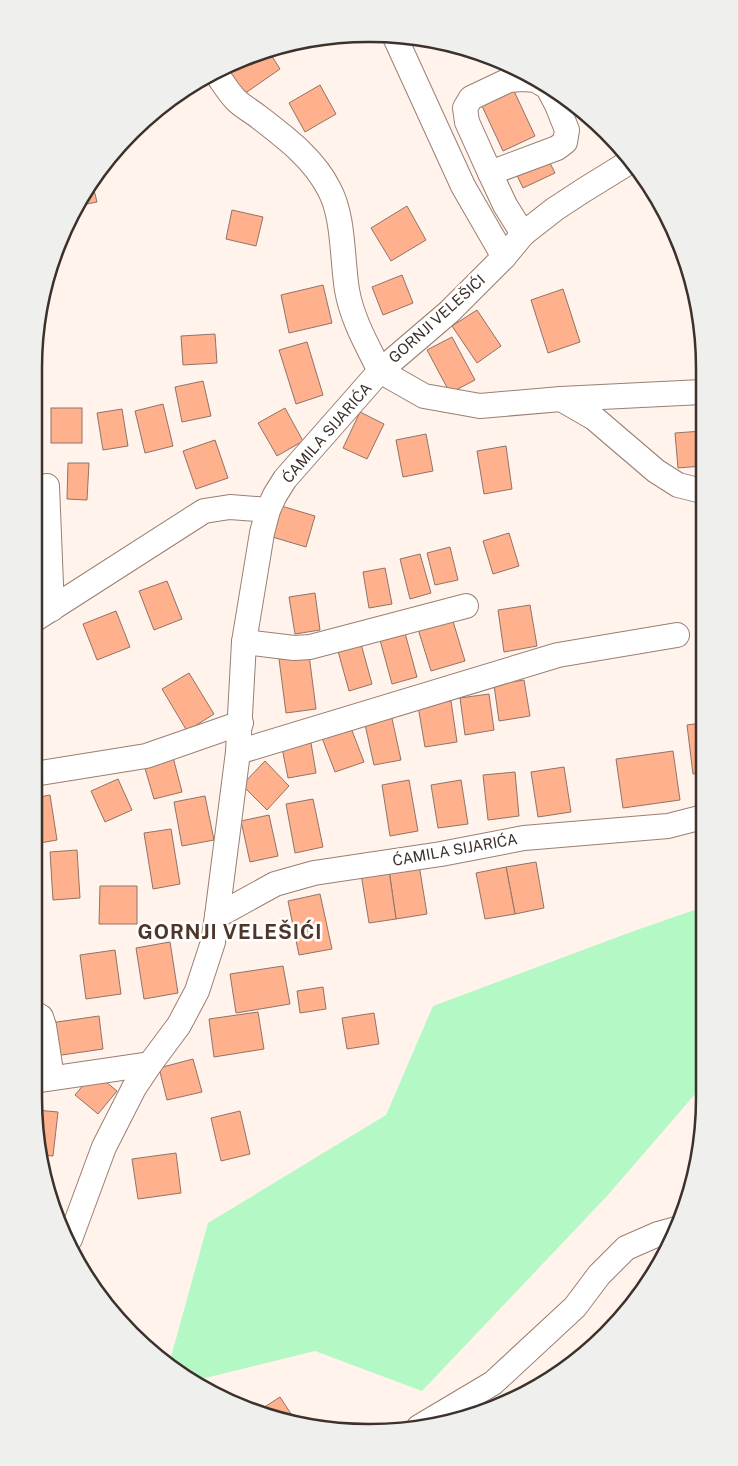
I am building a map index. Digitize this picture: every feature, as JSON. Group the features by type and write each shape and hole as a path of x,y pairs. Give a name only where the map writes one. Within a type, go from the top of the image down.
{"street":[{"path":"398,44 463,186 504,257"},
{"name":"GORNJI VELEŠIĆI","path":"220,79 236,100 284,137 320,171 331,191 337,210 347,291 361,332 380,371 449,312 504,257 524,234 555,209 624,165"},
{"path":"519,79 510,80 471,98 465,108 467,122 490,173 505,205 524,234"},
{"path":"490,173 557,148 565,142 567,130 554,101"},
{"path":"380,371 424,396 480,406 561,399 696,392"},
{"name":"ĆAMILA SIJARIĆA","path":"72,1233 104,1147 134,1088 179,1025 197,991 212,942 238,752 244,642 262,533 268,510 285,479 380,371"},
{"path":"561,399 594,418 656,471 678,485 696,490"},
{"path":"43,615 47,486"},
{"path":"43,615 204,511 230,507 268,510"},
{"path":"244,642 294,648 310,647 466,606"},
{"path":"238,752 558,655 677,634"},
{"path":"42,773 146,756 241,723"},
{"name":"ĆAMILA SIJARIĆA","path":"217,916 274,884 314,872 441,854 524,838 668,826 696,819"},
{"path":"42,1020 44,1026 43,1080 150,1064"},
{"path":"440,1415 493,1383 575,1307 599,1275 626,1248 666,1232"}],"green space":[{"path":"696,909 696,1093 607,1196 422,1391 315,1351 204,1378 171,1357 208,1223 386,1115 433,1006"}],"building":[{"path":"273,57 280,69 244,94 231,73"},
{"path":"320,85 336,114 305,132 289,103"},
{"path":"514,91 535,136 503,151 482,106"},
{"path":"546,155 555,173 523,188 515,171"},
{"path":"95,193 97,202 87,204"},
{"path":"407,206 426,240 391,261 371,228"},
{"path":"232,210 263,217 256,246 226,239"},
{"path":"402,275 413,303 383,315 372,287"},
{"path":"323,285 332,323 289,333 281,295"},
{"path":"563,289 580,342 548,353 531,300"},
{"path":"477,310 501,346 477,363 452,326"},
{"path":"215,334 217,363 183,365 181,336"},
{"path":"452,337 475,380 450,393 427,350"},
{"path":"307,342 323,395 296,404 279,350"},
{"path":"203,381 211,416 182,422 175,387"},
{"path":"163,404 173,446 145,453 135,411"},
{"path":"51,408 82,408 82,443 51,443"},
{"path":"285,408 303,441 277,456 258,423"},
{"path":"122,409 128,446 103,450 97,413"},
{"path":"360,412 384,424 367,459 343,448"},
{"path":"696,431 696,466 678,468 675,433"},
{"path":"426,434 433,471 403,477 396,440"},
{"path":"215,440 228,478 196,489 183,451"},
{"path":"506,446 512,489 484,494 477,451"},
{"path":"68,463 89,463 87,500 67,499"},
{"path":"278,505 315,516 306,547 269,536"},
{"path":"509,533 519,566 493,574 483,541"},
{"path":"450,547 458,580 435,585 427,553"},
{"path":"420,554 431,593 410,599 400,559"},
{"path":"385,568 392,604 369,608 363,572"},
{"path":"167,581 182,619 154,630 139,591"},
{"path":"315,593 320,630 295,634 289,597"},
{"path":"530,605 537,646 504,652 498,610"},
{"path":"116,611 130,647 97,660 83,624"},
{"path":"452,618 465,661 431,671 418,629"},
{"path":"405,633 417,677 392,684 380,640"},
{"path":"361,644 372,684 349,691 338,651"},
{"path":"309,655 316,709 286,713 279,659"},
{"path":"189,673 214,714 187,731 162,689"},
{"path":"524,680 530,716 499,721 494,685"},
{"path":"489,694 494,730 465,735 460,698"},
{"path":"451,701 457,742 425,747 418,706"},
{"path":"391,714 401,760 374,765 364,720"},
{"path":"696,724 696,774 693,774 687,725"},
{"path":"351,728 364,762 335,772 322,738"},
{"path":"311,743 316,773 288,778 282,748"},
{"path":"673,751 680,800 623,808 616,759"},
{"path":"173,757 182,792 154,799 144,765"},
{"path":"265,761 289,786 267,810 242,785"},
{"path":"564,767 571,812 538,817 531,772"},
{"path":"515,772 519,816 488,820 483,775"},
{"path":"118,779 132,810 105,822 91,791"},
{"path":"409,780 418,831 390,836 382,785"},
{"path":"461,780 468,824 438,828 431,785"},
{"path":"50,795 57,840 42,843 42,796"},
{"path":"205,796 214,840 182,846 174,802"},
{"path":"313,799 323,847 295,853 286,804"},
{"path":"269,815 278,856 250,862 241,821"},
{"path":"171,829 180,884 153,889 144,833"},
{"path":"77,850 80,898 53,900 50,852"},
{"path":"536,862 544,908 515,914 506,867"},
{"path":"419,865 427,914 396,919 389,870"},
{"path":"506,867 515,914 485,919 476,873"},
{"path":"389,870 396,919 369,923 361,874"},
{"path":"100,886 137,886 137,924 99,924"},
{"path":"320,894 332,949 299,955 288,901"},
{"path":"170,942 178,993 144,999 136,948"},
{"path":"115,950 121,994 86,999 80,955"},
{"path":"283,966 290,1004 236,1013 230,974"},
{"path":"323,987 326,1009 300,1013 297,991"},
{"path":"258,1012 264,1049 214,1057 209,1019"},
{"path":"374,1013 379,1044 347,1049 342,1018"},
{"path":"99,1016 103,1049 55,1056 50,1023"},
{"path":"193,1059 202,1092 167,1100 159,1068"},
{"path":"94,1072 117,1091 98,1114 75,1095"},
{"path":"43,1111 58,1112 53,1156 48,1155"},
{"path":"240,1111 250,1154 221,1161 211,1118"},
{"path":"176,1153 181,1193 138,1199 132,1159"},
{"path":"280,1397 291,1414 284,1412 265,1406"}],"district":[{"name":"GORNJI VELEŠIĆI","path":"230,932"}]}
